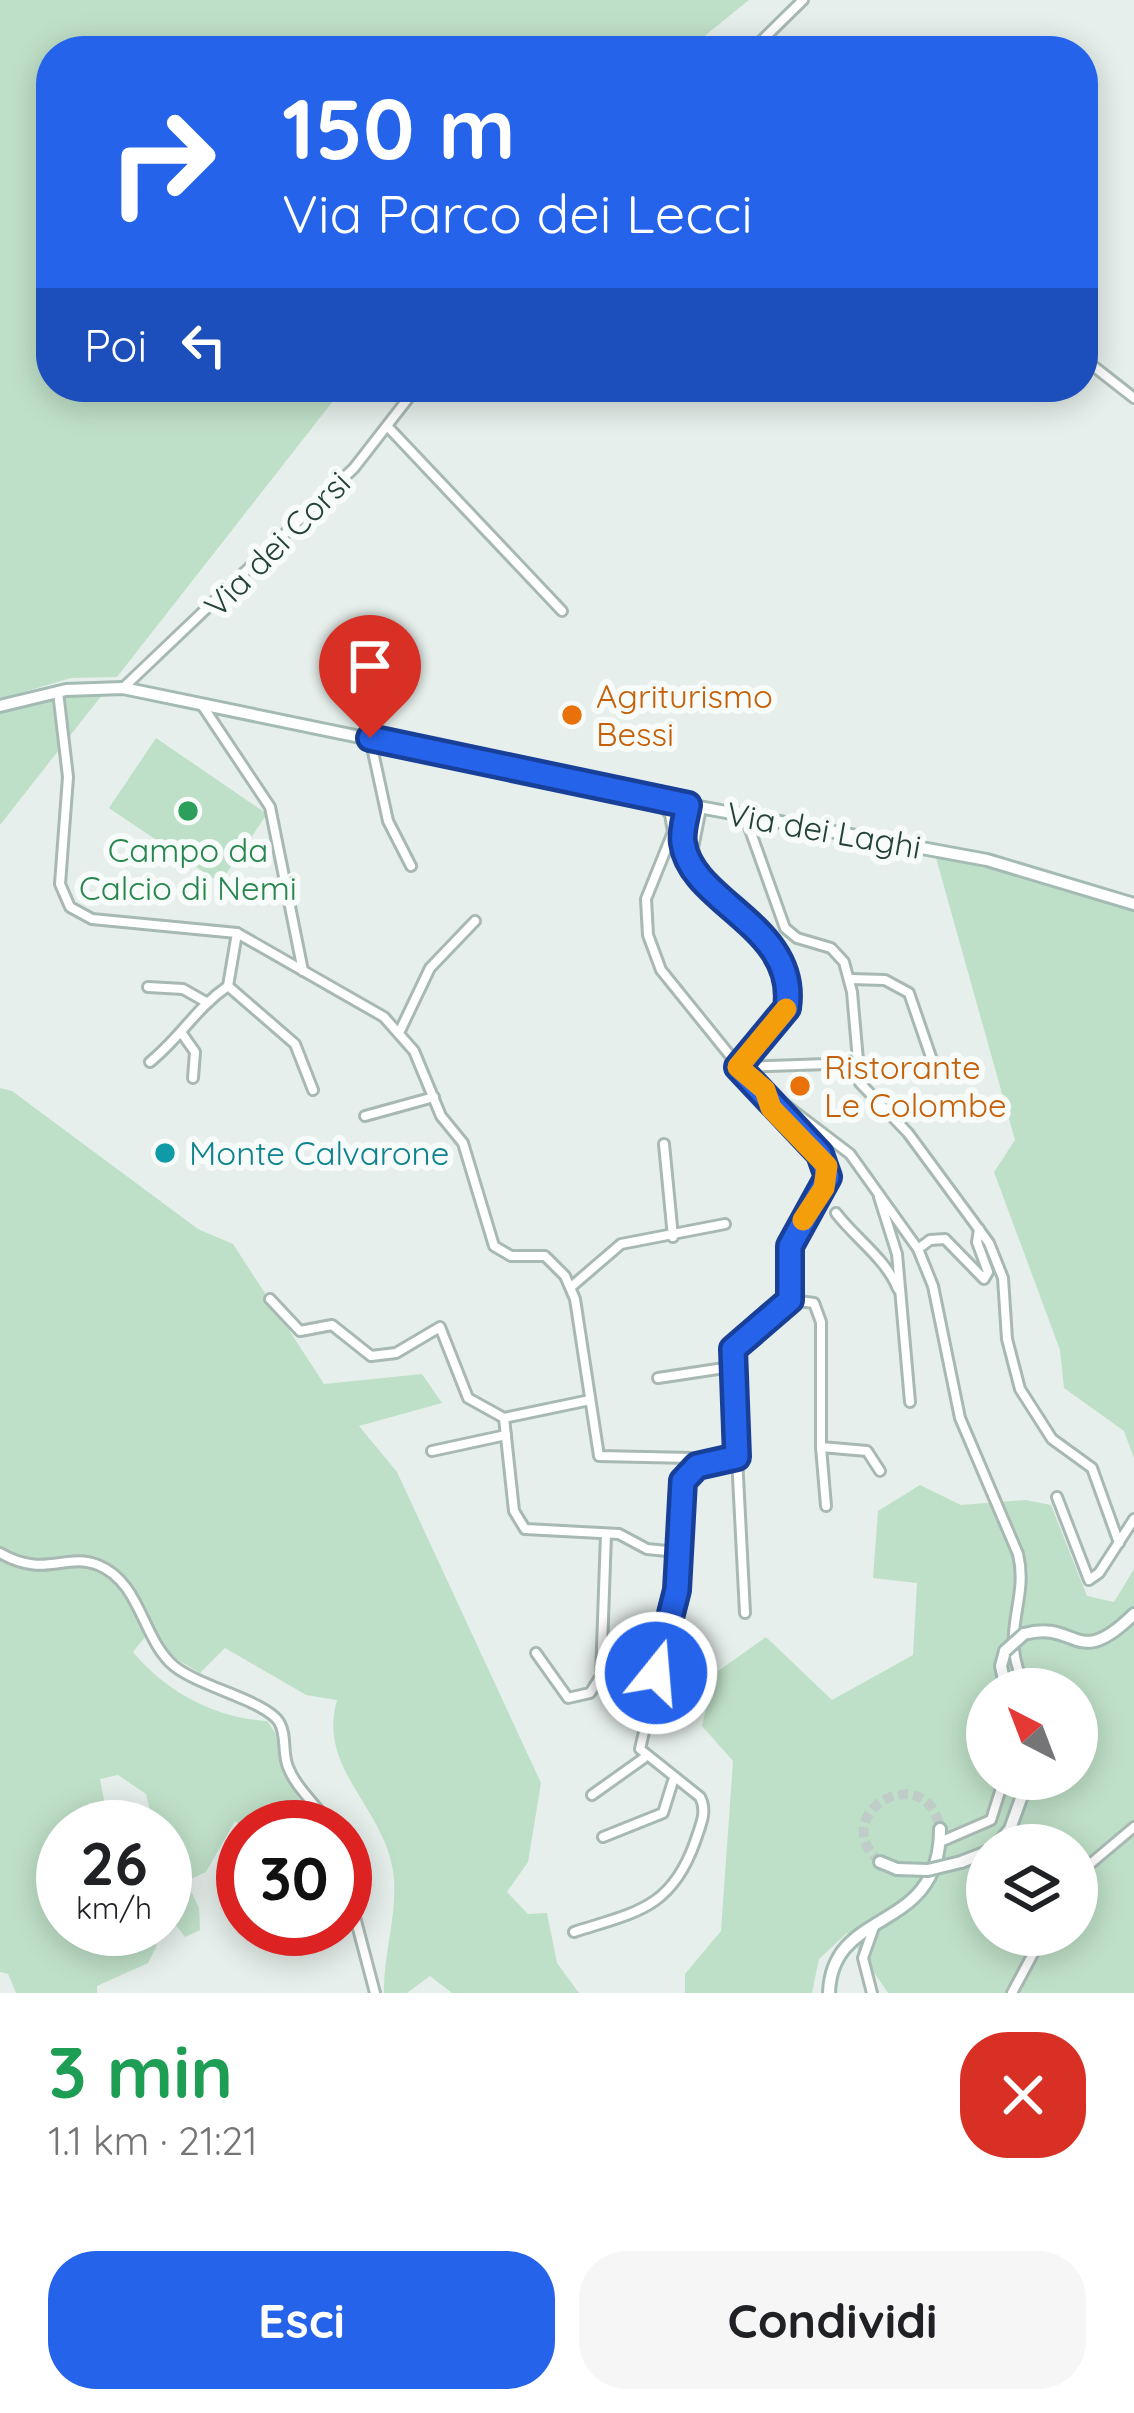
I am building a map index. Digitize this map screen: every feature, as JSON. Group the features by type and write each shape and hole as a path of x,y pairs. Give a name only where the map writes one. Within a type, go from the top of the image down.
{"main road":[{"name":"Via dei Laghi","path":"0,706 58,692 123,688 745,816 1006,864 1134,904"},
{"path":"1002,1668 1005,1651 1024,1634 1044,1631 1091,1644 1110,1637 1134,1615"},
{"path":"829,1993 838,1952 917,1896 935,1866 940,1836"},
{"path":"882,1864 928,1870 966,1860"}],"street":[{"path":"766,36 802,0"},
{"path":"1098,370 1134,398"},
{"name":"Via dei Corsi","path":"123,688 344,478 406,402"},
{"path":"388,428 562,611"},
{"path":"58,692 68,777 60,884 67,903 88,918 237,933 362,1001 399,1033 417,1056 442,1118 463,1143 494,1246 511,1256 544,1256 571,1287 595,1446 602,1459 688,1458 701,1464"},
{"path":"202,705 270,807 303,971"},
{"path":"370,738 386,814 410,866"},
{"path":"653,797 670,814 673,832"},
{"path":"690,805 646,893 650,941 674,992 738,1067 836,1141 875,1184 918,1249 933,1286 960,1418 1018,1554 1022,1573 1010,1632 1021,1668"},
{"path":"690,805 683,842 697,871 758,932 787,974 787,1008 738,1067"},
{"path":"745,816 785,928 796,938 835,950 850,979 862,1088 908,1133 979,1229 1001,1272 1009,1349 1023,1395 1052,1439 1092,1468 1118,1543"},
{"path":"399,1033 430,968 476,921"},
{"path":"150,1062 183,1035 190,1016 228,986 237,933"},
{"path":"850,979 885,980 909,993 931,1058"},
{"path":"228,986 291,1039 305,1061 313,1090"},
{"path":"148,987 183,989 206,1002"},
{"path":"183,1035 195,1052 193,1078"},
{"path":"738,1067 856,1063"},
{"path":"745,1613 730,1367 739,1340 779,1315 790,1300 790,1246 828,1171 820,1154 771,1108 765,1090"},
{"path":"365,1116 434,1097"},
{"path":"664,1144 674,1237"},
{"path":"875,1184 896,1247 910,1402"},
{"path":"836,1214 879,1259 901,1296"},
{"path":"571,1287 613,1248 724,1224"},
{"path":"918,1249 930,1240 950,1241 984,1279 988,1272 978,1246 979,1229"},
{"path":"879,1259 896,1247"},
{"path":"270,1300 300,1331 332,1325 371,1355 396,1353 440,1327 468,1398 504,1418 590,1400"},
{"path":"790,1300 814,1303 821,1324 826,1506"},
{"path":"658,1378 730,1367"},
{"path":"504,1418 514,1511 521,1527 534,1533 626,1536 647,1550 677,1552"},
{"path":"432,1451 506,1435"},
{"path":"821,1447 867,1450 880,1471"},
{"path":"574,1932 650,1907 682,1873 705,1807 644,1757 640,1745 677,1590 683,1481 701,1464 737,1457"},
{"path":"1058,1497 1089,1580 1134,1519"},
{"path":"536,1653 568,1698 590,1693 601,1676 606,1534"},
{"path":"0,1553 32,1568 90,1563 110,1572 134,1601 172,1664 207,1688 260,1707 277,1720 289,1770 311,1800"},
{"path":"592,1795 644,1757"},
{"path":"603,1837 660,1815 672,1799 673,1781"},
{"path":"940,1836 991,1820 997,1800"},
{"path":"1098,1858 1134,1827"},
{"path":"872,1993 863,1958 875,1926"},
{"path":"367,1956 375,1993"},
{"path":"1012,1993 1032,1956"}],"green space":[{"path":"0,0 749,0 705,36 36,36 36,402 332,402 117,677 71,678 0,699"},
{"path":"102,695 0,825 0,711 49,698"},
{"name":"Campo da Calcio di Nemi","path":"156,738 267,814 220,883 109,808"},
{"path":"936,858 1015,871 1134,909 1134,1458 1124,1431 1064,1388 1060,1350 994,1172 1015,1140"},
{"path":"0,1088 12,1091 198,1229 233,1244 324,1384 422,1374 442,1403 359,1426 397,1472 541,1783 528,1862 507,1892 528,1914 547,1913 557,1963 579,1993 452,1993 430,1976 407,1993 384,1993 393,1871 372,1817 372,1800 362,1800 336,1746 337,1700 306,1695 225,1648 200,1673 164,1652 157,1639 145,1637 133,1652 176,1691 229,1715 267,1721 300,1800 216,1800 216,1854 206,1872 192,1878 192,1800 147,1800 146,1794 118,1775 100,1779 104,1800 36,1800 36,1956 152,1956 148,1963 97,1986 97,1993 16,1993 8,1974 0,1972"},
{"path":"920,1485 961,1505 1026,1500 1051,1505 1087,1596 1114,1602 1134,1569 1134,1993 888,1993 847,1933 819,1959 812,1993 685,1993 685,1974 721,1931 733,1761 702,1726 714,1674 766,1637 832,1700 913,1655 917,1583 873,1578 878,1511"},
{"path":"192,1893 199,1908 200,1930 192,1934"}],"tunnel":[{"path":"880,1862 866,1844 864,1826 884,1800 901,1794 918,1796 932,1807 940,1829"}],"slow traffic":[{"path":"786,1009 738,1067 765,1090 771,1108 817,1150 827,1166 820,1197 803,1220"}],"place":[{"name":"Agriturismo Bessi","path":"572,715"},
{"name":"Campo da Calcio di Nemi","path":"188,811"},
{"name":"Ristorante Le Colombe","path":"800,1086"},
{"name":"Monte Calvarone","path":"165,1153"}],"route":[{"path":"370,738 688,805 683,842 691,864 758,932 786,971 787,1008 738,1067 765,1090 774,1112 820,1154 828,1177 790,1246 790,1300 779,1315 739,1340 733,1349 730,1367 737,1457 697,1466 683,1481 677,1590 656,1673"}]}
